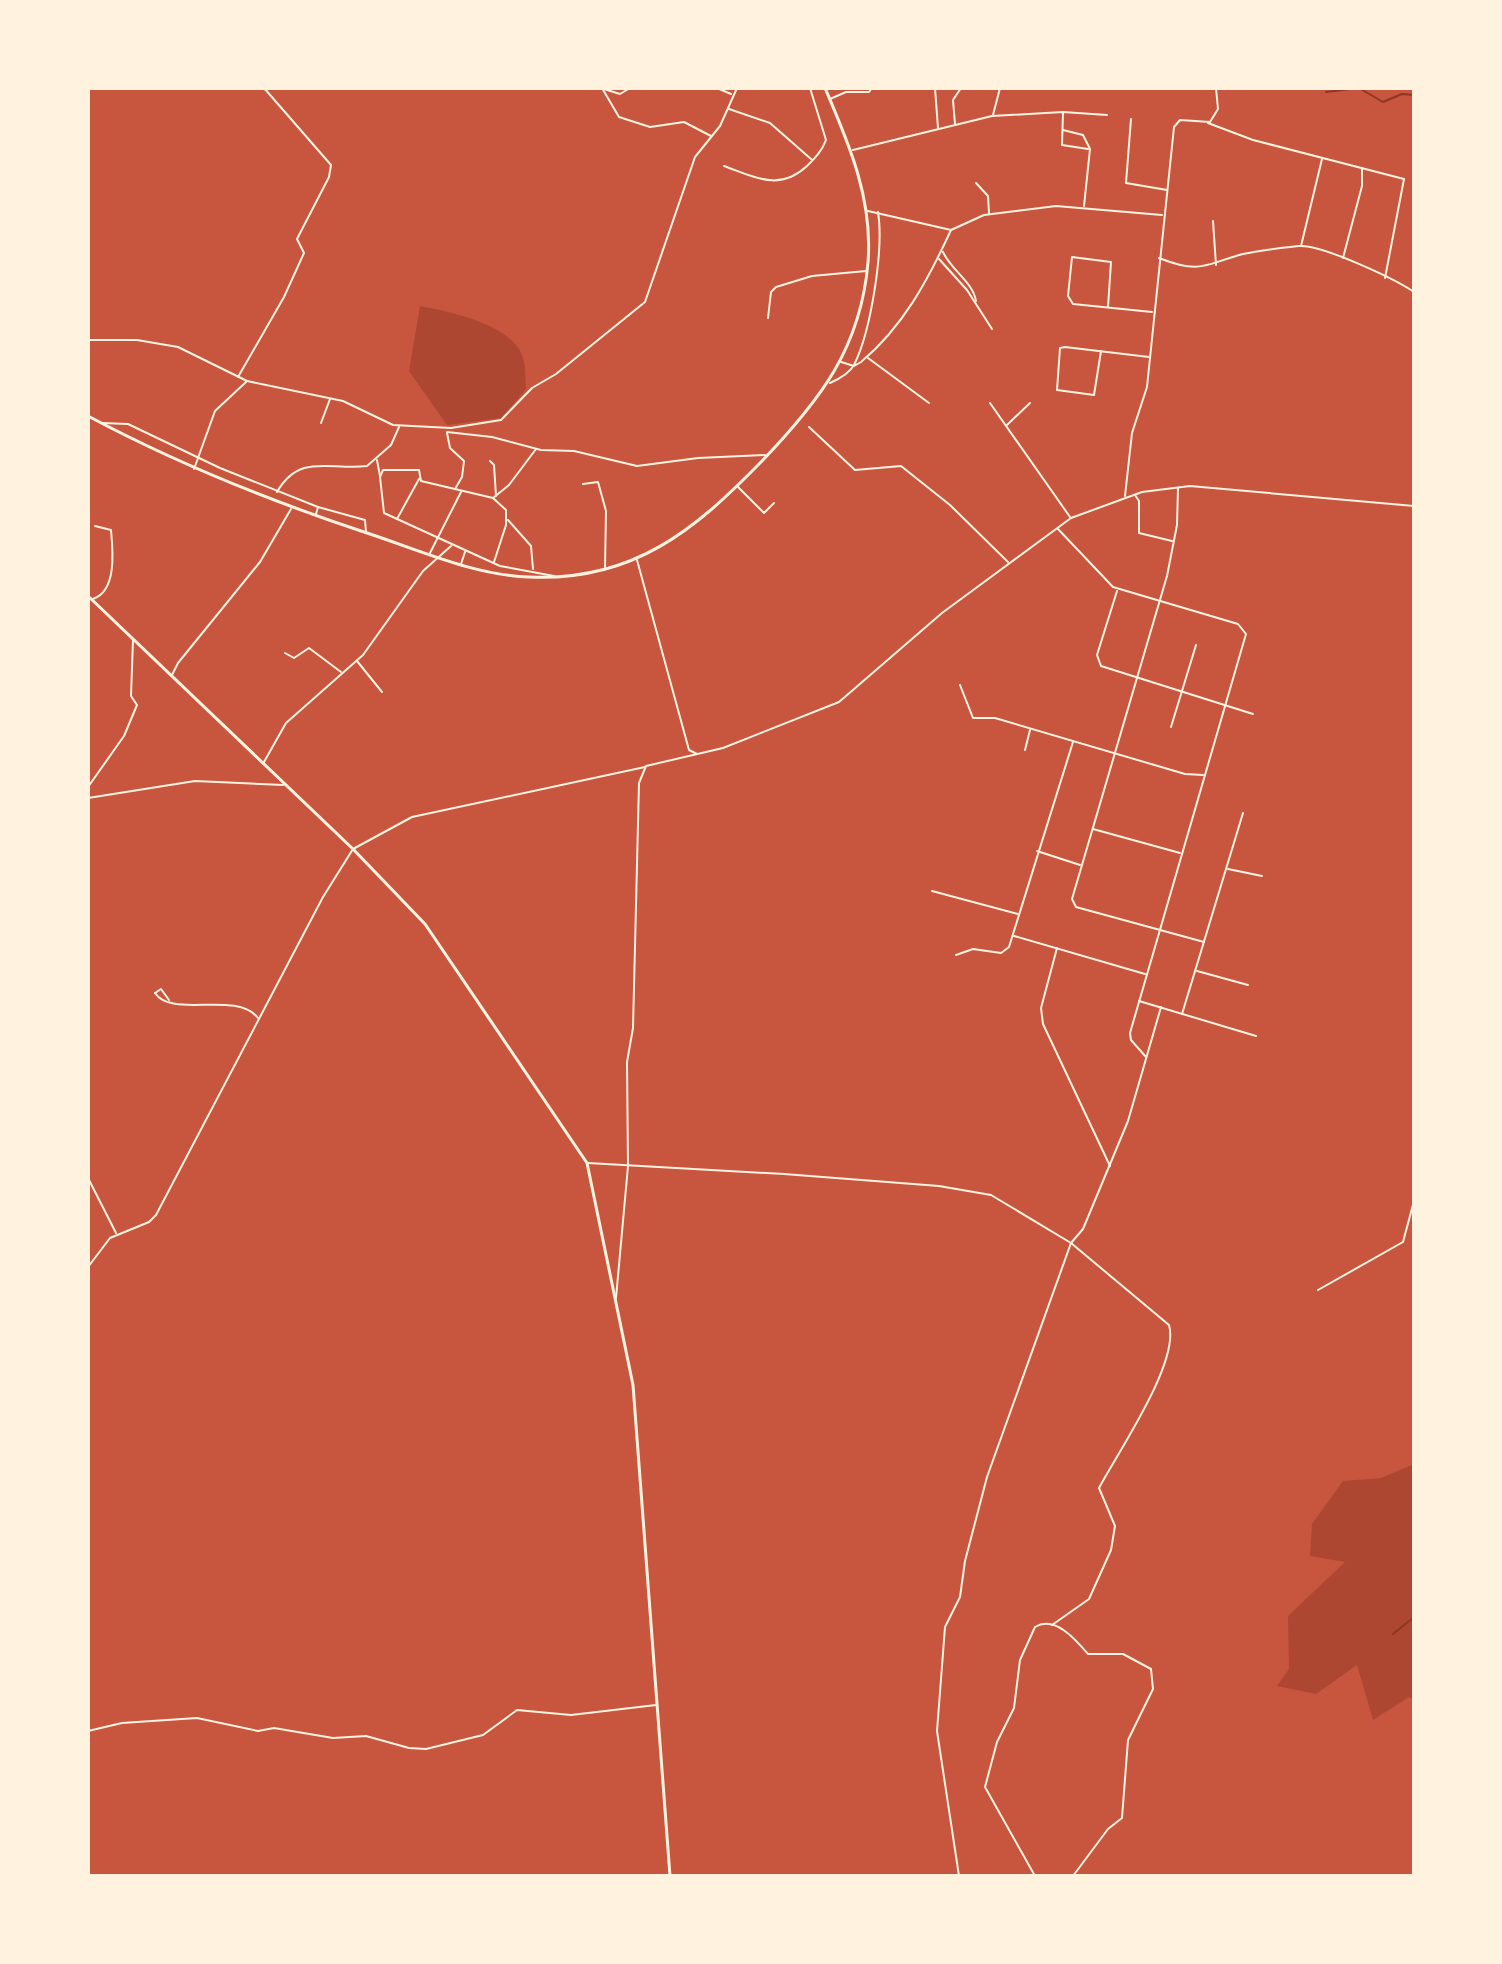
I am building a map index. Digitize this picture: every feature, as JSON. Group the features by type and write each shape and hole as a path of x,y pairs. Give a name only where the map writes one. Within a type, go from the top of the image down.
{"street":[{"path":"238,377 284,297 304,253 297,239 324,188 331,165 264,88"},
{"path":"603,88 620,94 630,88"},
{"path":"603,88 619,117 650,127 684,122 712,136"},
{"path":"717,88 733,95"},
{"path":"447,430 505,418 532,388 556,374 645,302 691,164 712,136 737,88"},
{"path":"724,166 764,181 779,182 795,175 813,160 824,145 826,135 810,88"},
{"path":"88,416 194,469 292,508 461,564 516,576 557,577 605,570 637,559 697,525 738,486 806,415 841,362 860,307 867,271 866,210 851,150 825,88"},
{"path":"830,99 846,92 869,92 872,88"},
{"path":"935,88 939,129"},
{"path":"955,125 953,100 961,88"},
{"path":"992,116 1000,88"},
{"path":"1207,123 1218,109 1216,88"},
{"path":"728,109 770,123 813,160"},
{"path":"851,150 992,116 1063,112 1107,115"},
{"path":"1063,112 1062,145 1090,149"},
{"path":"1131,119 1126,183 1167,190"},
{"path":"1125,497 1132,433 1147,387 1175,124 1184,119 1207,123 1322,158 1395,174 1406,183 1385,278"},
{"path":"1063,130 1083,135 1090,149 1084,206"},
{"path":"1301,246 1322,158"},
{"path":"1343,258 1362,186 1362,167"},
{"path":"976,183 988,196 988,215"},
{"path":"866,210 951,230 988,215 1084,206 1164,216"},
{"path":"854,366 875,287 878,212"},
{"path":"1213,221 1216,266"},
{"path":"830,383 867,357 912,307 951,230"},
{"path":"1159,258 1178,266 1216,266 1240,255 1301,246 1343,258 1414,292"},
{"path":"942,251 948,264 975,292 977,303"},
{"path":"1108,307 1112,284 1111,262 1072,257 1068,296 1073,304 1153,312"},
{"path":"938,258 977,303 992,329"},
{"path":"768,318 771,292 776,287 812,276 867,271"},
{"path":"88,340 137,340 168,345 191,352 247,381 330,398 400,426 492,437 536,449 574,451 637,466 698,458 768,455"},
{"path":"1101,351 1094,395 1057,390 1060,348 1101,351 1150,357"},
{"path":"867,357 929,403"},
{"path":"841,362 854,366"},
{"path":"194,469 196,456 215,411 247,381"},
{"path":"321,423 330,398"},
{"path":"990,403 1071,518"},
{"path":"1006,426 1030,403"},
{"path":"101,423 128,424 277,492 365,520 366,533"},
{"path":"277,492 289,474 318,464 364,467 377,460 391,445 400,426"},
{"path":"809,427 855,470 901,466 950,505 1009,562"},
{"path":"447,430 450,448 464,461 462,477 455,491"},
{"path":"494,497 536,449"},
{"path":"377,460 385,515 493,563 557,577"},
{"path":"490,461 494,465 494,497"},
{"path":"380,477 387,468 419,470 420,478 396,520"},
{"path":"420,478 455,491 494,497 506,510 507,519 493,563"},
{"path":"583,484 598,482 606,511 605,570"},
{"path":"738,486 764,513 774,503"},
{"path":"1178,487 1174,541 1160,602 1072,899 1076,907 1204,942"},
{"path":"88,1267 116,1234 141,1226 156,1215 353,849 427,812 684,760 755,738 839,702 925,627 1009,562 1071,518 1125,497 1178,487 1247,490 1414,506"},
{"path":"430,554 461,492"},
{"path":"1135,494 1139,501 1139,533 1174,541"},
{"path":"316,516 318,507"},
{"path":"172,676 178,663 260,562 292,508"},
{"path":"507,519 531,546 533,570"},
{"path":"95,526 111,530 112,562 105,589 90,598 353,849 436,939 587,1163 633,1385 670,1876"},
{"path":"1057,528 1103,580 1117,590 1238,624 1245,630 1226,704 1137,1001 1131,1040 1148,1058"},
{"path":"263,764 286,723 357,660 392,618 423,571 452,545"},
{"path":"461,564 465,551"},
{"path":"637,559 689,750 684,760"},
{"path":"1117,590 1097,660 1101,666 1253,714"},
{"path":"88,787 124,736 137,705 131,696 133,639"},
{"path":"1171,727 1196,645"},
{"path":"285,653 294,658 309,648 342,673"},
{"path":"357,660 382,692"},
{"path":"960,685 973,718 995,718 1185,774 1205,775"},
{"path":"1025,750 1030,728"},
{"path":"956,955 973,949 1005,951 1074,740"},
{"path":"689,750 699,755"},
{"path":"616,1299 628,1166 627,1062 633,1028 639,783 646,766"},
{"path":"88,798 215,780 284,785"},
{"path":"1182,1014 1243,813"},
{"path":"1091,828 1181,853"},
{"path":"1037,851 1081,865"},
{"path":"1226,868 1262,876"},
{"path":"932,891 1019,914"},
{"path":"1012,935 1145,974"},
{"path":"1057,948 1041,1008 1043,1024 1111,1167"},
{"path":"1195,970 1248,985"},
{"path":"170,1001 244,1007 259,1019"},
{"path":"1137,1001 1256,1036"},
{"path":"959,1876 937,1731 945,1627 960,1597 965,1561 987,1477 1071,1243 1083,1229 1111,1167 1148,1058 1161,1007"},
{"path":"587,1163 784,1174 978,1192 1006,1202 1071,1243 1169,1325 1171,1331 1157,1388 1099,1488 1115,1526 1111,1550 1089,1599 1052,1625 1035,1627 1024,1650 1014,1708 997,1742 985,1787 1035,1876"},
{"path":"88,1178 104,1203 116,1234"},
{"path":"1318,1290 1403,1242 1414,1201"},
{"path":"1052,1625 1077,1640 1088,1654 1123,1654 1151,1669 1153,1689 1128,1740 1122,1818 1108,1829 1073,1876"},
{"path":"88,1731 122,1723 197,1718 258,1731 274,1728 333,1738 366,1736 409,1748 426,1749 483,1735 517,1710 571,1715 657,1704"}],"shaded area":[{"path":"420,306 494,328 517,346 524,362 526,389 501,418 447,425 409,371"},
{"path":"1414,1464 1414,1700 1409,1697 1373,1720 1357,1665 1316,1694 1277,1686 1289,1669 1288,1616 1345,1562 1310,1556 1312,1524 1343,1481 1381,1478"}],"waterway":[{"path":"1326,92 1359,88 1383,102 1402,94 1414,95"},
{"path":"1393,1634 1414,1617"}]}
